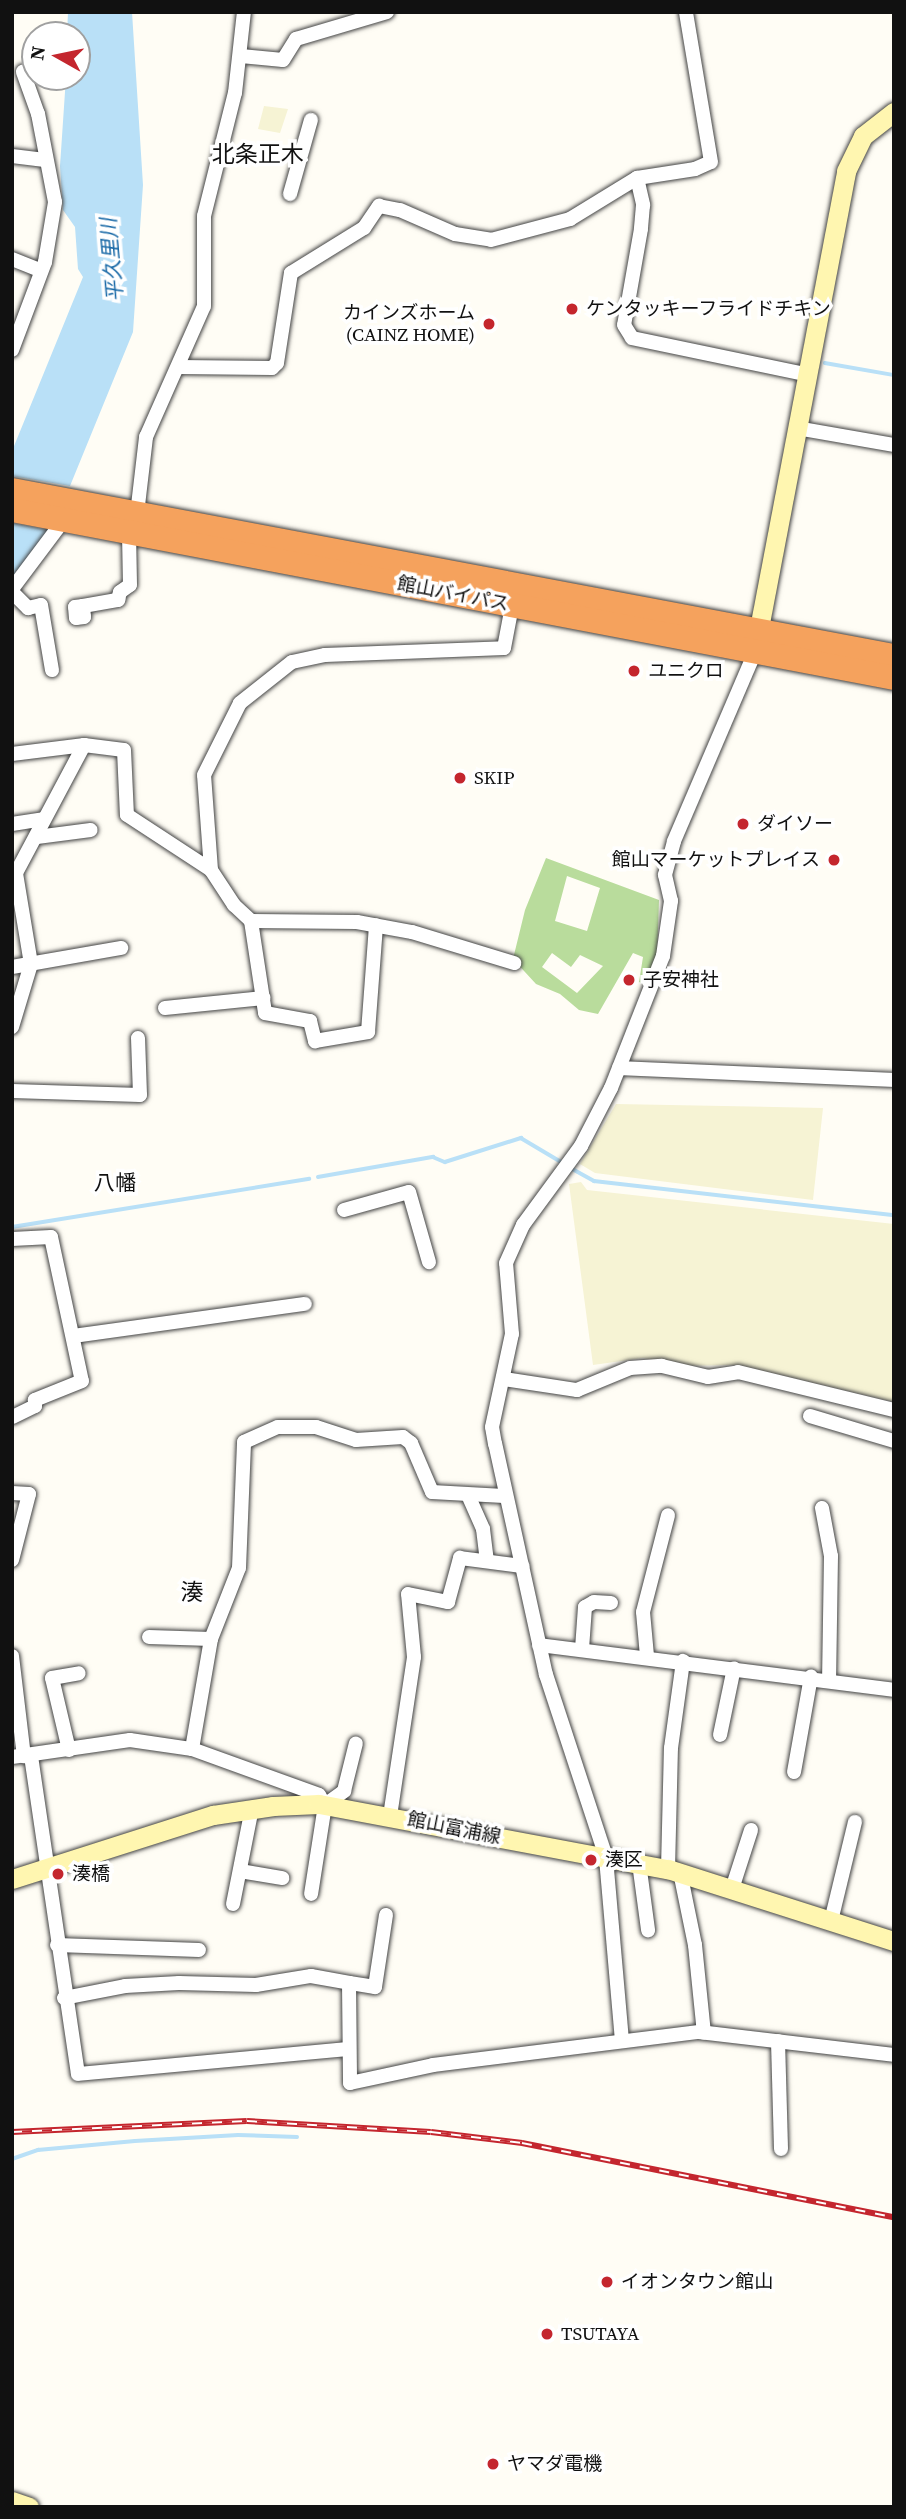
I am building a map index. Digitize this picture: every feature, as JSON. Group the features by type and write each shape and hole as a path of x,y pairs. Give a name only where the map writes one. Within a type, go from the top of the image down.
{"highway":[{"name":"館山バイパス","path":"12,490 66,510 757,641 894,678"},
{"name":"館山バイパス","path":"12,510 66,510"},
{"name":"館山バイパス","path":"133,523 512,606 757,641 894,656"}],"main road":[{"path":"757,641 846,171 863,136 894,112"},
{"name":"館山富浦線","path":"12,1879 207,1817 251,1808 325,1805 674,1871 894,1941"}],"street":[{"path":"83,606 118,600 120,592 130,585 133,523 146,437 179,368 204,306 204,216 241,56 244,12"},
{"path":"241,56 283,60 296,39 387,12"},
{"path":"179,368 272,368 277,363 291,273 363,228 379,206 400,209 455,234 491,240 570,219 637,178 695,169 710,162 686,12"},
{"path":"12,350 41,271 55,202 38,114 30,91"},
{"path":"290,194 311,120"},
{"path":"12,156 45,160"},
{"path":"637,178 643,205 641,229 624,325 632,338 809,375"},
{"path":"12,259 41,271"},
{"path":"797,428 894,445"},
{"path":"52,670 41,605 27,608 12,590 66,510"},
{"path":"211,870 204,775 240,703 292,662 325,655 504,648 512,606"},
{"path":"622,2041 606,1857 539,1644 504,1496 492,1427 512,1334 506,1263 523,1225 593,1127 619,1068 663,956 671,901 665,875 674,841 757,641"},
{"path":"12,1027 32,964 15,890 16,873 37,837 42,819 84,745"},
{"path":"12,754 84,745 124,750 127,815 211,870 234,905 251,921 265,1013 270,1017 310,1021 315,1041 368,1032 376,925"},
{"path":"12,824 42,819"},
{"path":"37,837 91,830"},
{"path":"251,921 376,925 514,963"},
{"path":"12,967 121,948"},
{"path":"164,1008 263,998"},
{"path":"12,1091 140,1095 138,1038"},
{"path":"619,1068 894,1080"},
{"path":"344,1210 409,1192 429,1262"},
{"path":"12,1239 51,1237 82,1381 35,1400 36,1406 12,1417"},
{"path":"73,1336 304,1304"},
{"path":"504,1379 577,1390 630,1368 662,1366 708,1377 738,1371 894,1410"},
{"path":"810,1416 894,1441"},
{"path":"192,1749 211,1639 239,1568 244,1443 259,1434 296,1426 356,1440 404,1437 411,1443 432,1492 504,1496"},
{"path":"12,1493 29,1494 12,1560"},
{"path":"468,1495 483,1529 487,1561"},
{"path":"822,1508 831,1556 829,1680"},
{"path":"647,1657 643,1612 668,1515"},
{"path":"390,1816 414,1657 408,1594 448,1602 460,1558 522,1566"},
{"path":"582,1649 585,1607 594,1602 611,1603"},
{"path":"149,1637 211,1639"},
{"path":"539,1644 811,1677 894,1690"},
{"path":"12,1656 22,1756 45,1868 78,2074 349,2049"},
{"path":"683,1661 671,1748 674,1871 695,1945 704,2033"},
{"path":"720,1735 734,1668"},
{"path":"69,1749 52,1678 79,1673"},
{"path":"794,1772 811,1677"},
{"path":"22,1756 130,1740 192,1749 267,1773 319,1795 325,1805 311,1894"},
{"path":"325,1805 344,1791 356,1743"},
{"path":"233,1904 251,1808"},
{"path":"831,1920 855,1822"},
{"path":"732,1888 751,1830"},
{"path":"639,1863 648,1930"},
{"path":"240,1871 282,1878"},
{"path":"64,1998 125,1986 179,1983 256,1985 311,1976 375,1987 386,1915"},
{"path":"57,1945 199,1950"},
{"path":"349,1983 350,2083 432,2065 704,2033 894,2055"},
{"path":"778,2041 781,2149"}],"shaded area":[{"path":"264,106 288,109 280,133 258,129"},
{"path":"616,1104 823,1108 813,1200 595,1173 580,1164"},
{"path":"581,1182 587,1190 894,1224 894,1402 738,1365 676,1366 643,1358 593,1365 569,1184"}],"green space":[{"path":"546,858 659,900 657,961 646,985 639,982 643,957 633,953 598,1014 579,1010 560,994 536,984 513,959 525,910","holes":["567,876 600,888 587,931 555,921","552,953 571,967 580,955 603,966 577,993 542,967"]}],"water":[{"name":"平久里川","path":"68,12 132,12 143,185 133,332 70,486 12,476 12,451 83,277 78,269 75,227 63,210 60,166 65,91 91,91 91,21 68,21"},
{"path":"12,523 48,530 12,578"}],"waterway":[{"path":"825,363 894,375"},
{"path":"318,1177 433,1157 445,1162 521,1138 563,1163"},
{"path":"569,1167 594,1181 894,1215"},
{"path":"12,1227 309,1179"},
{"path":"12,2159 38,2150 135,2141 238,2135 297,2137"}],"railway":[{"path":"12,2132 247,2121 431,2132 522,2143 894,2217"}],"place":[{"name":"ケンタッキーフライドチキン","path":"572,309"},
{"name":"カインズホーム (CAINZ HOME)","path":"489,324"},
{"name":"ユニクロ","path":"634,671"},
{"name":"SKIP","path":"460,778"},
{"name":"ダイソー","path":"743,824"},
{"name":"館山マーケットプレイス","path":"834,860"},
{"name":"子安神社","path":"629,980"},
{"name":"湊区","path":"591,1860"},
{"name":"湊橋","path":"58,1874"},
{"name":"イオンタウン館山","path":"607,2282"},
{"name":"TSUTAYA","path":"547,2334"},
{"name":"ヤマダ電機","path":"493,2464"}],"district":[{"name":"北条正木","path":"258,154"},
{"name":"八幡","path":"115,1183"},
{"name":"湊","path":"192,1592"}]}
